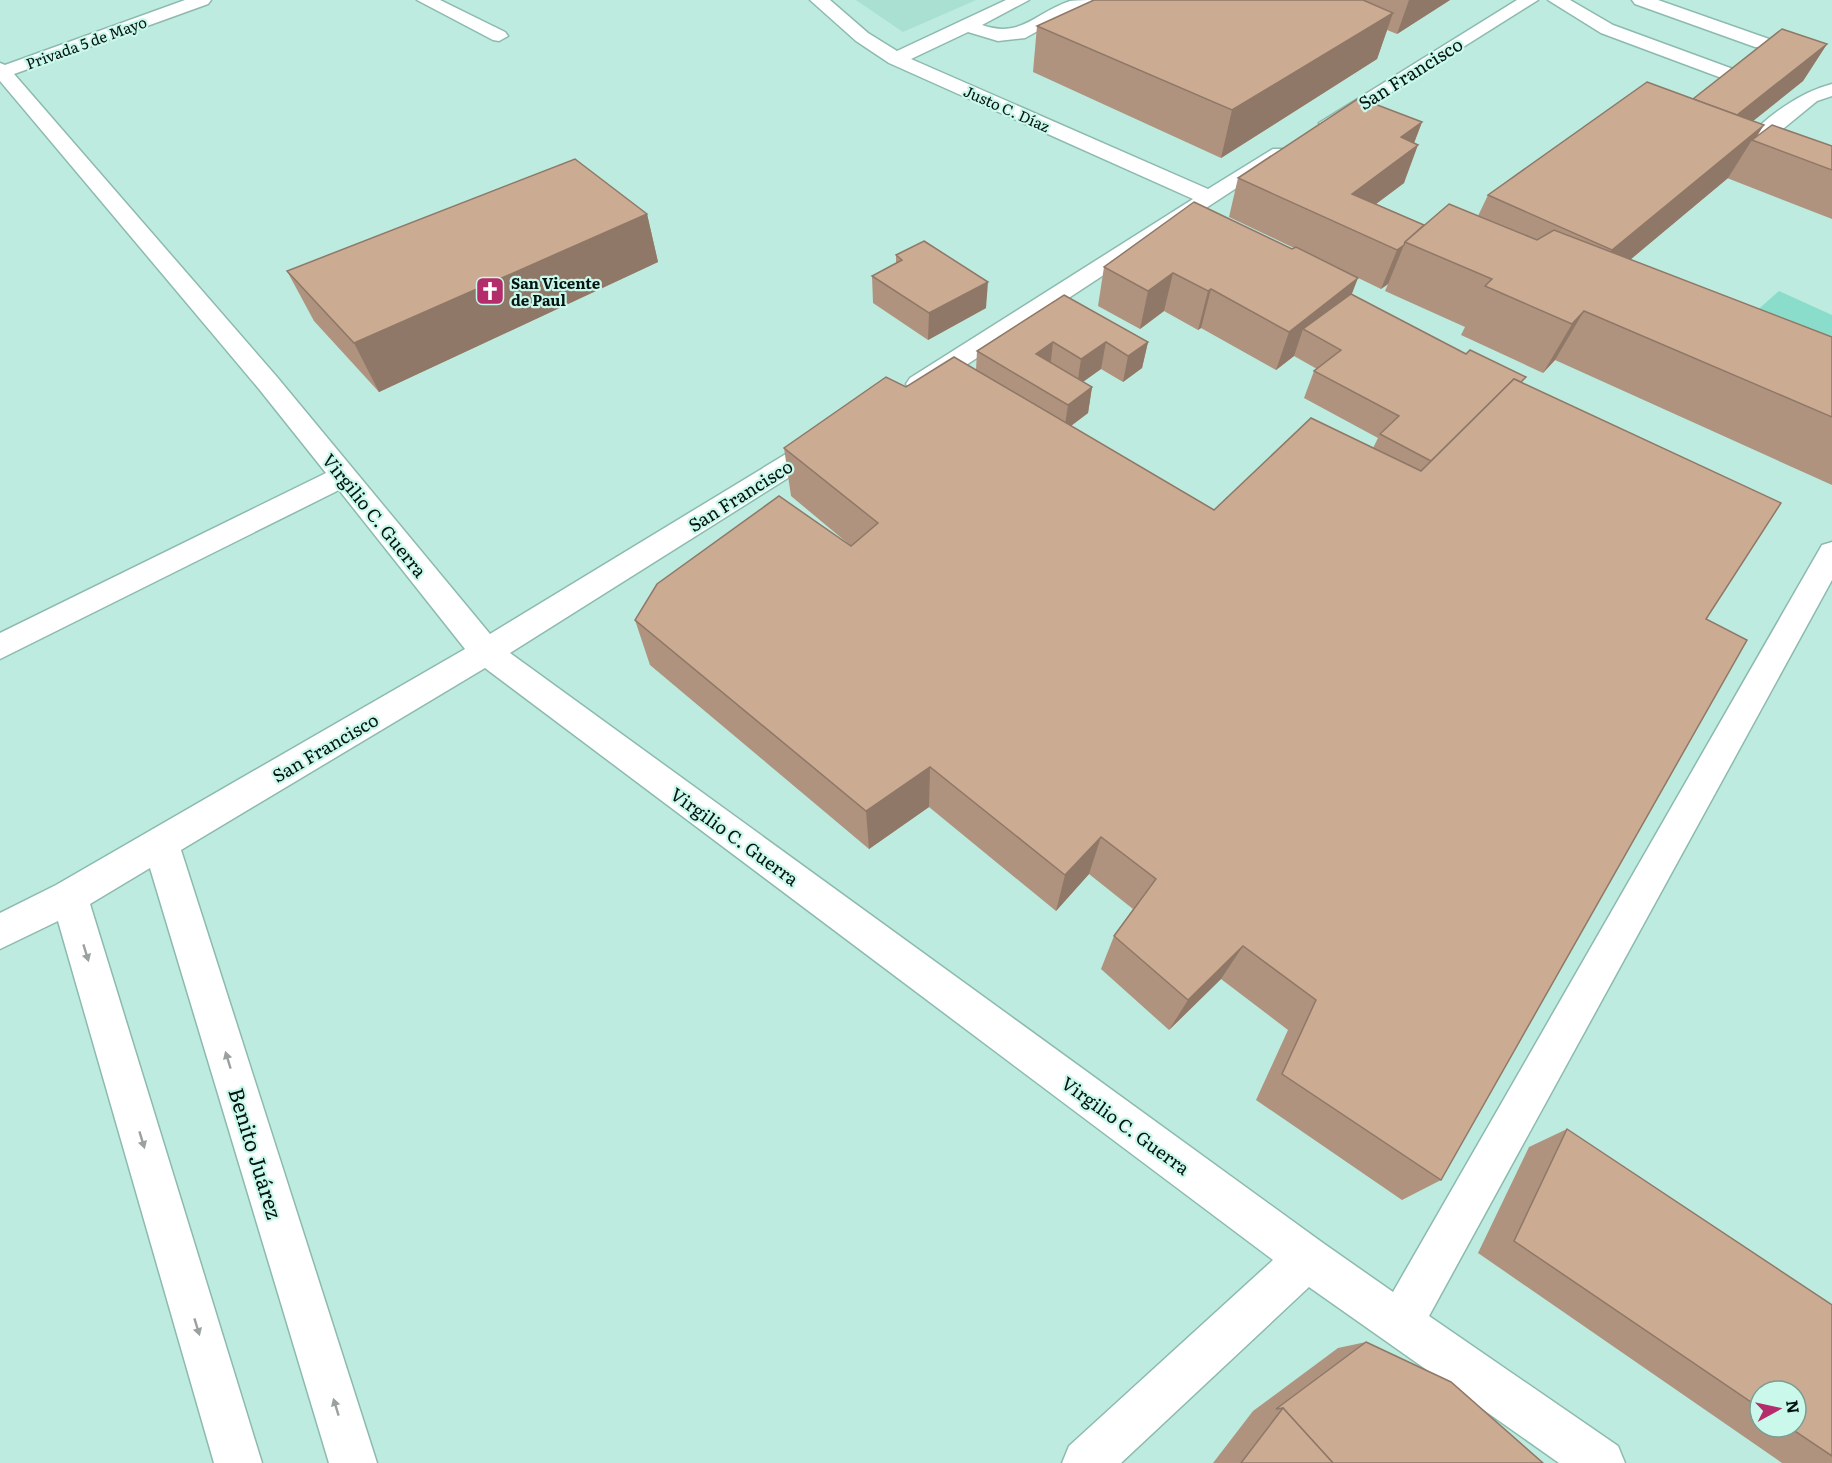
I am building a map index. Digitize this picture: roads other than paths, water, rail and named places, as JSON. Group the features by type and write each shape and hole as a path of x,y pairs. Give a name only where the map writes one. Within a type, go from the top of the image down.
{"street":[{"name":"Privada 5 de Mayo","path":"1,70 202,0"},
{"path":"426,0 499,36"},
{"name":"Justo C. Díaz","path":"819,0 862,37 896,59 1207,197"},
{"path":"896,59 1020,0"},
{"path":"966,25 994,36 1008,37 1019,34 1085,0"},
{"name":"San Francisco","path":"896,398 946,379 1207,197 1529,0"},
{"path":"1557,0 1607,29 1726,73"},
{"path":"1641,0 1762,42"},
{"name":"Virgilio C. Guerra","path":"1,70 261,374 486,652 1307,1259 1401,1322 1601,1463"},
{"path":"1832,90 1810,97 1757,139 1752,154 1780,172 1832,191"},
{"path":"1177,217 1209,233"},
{"name":"San Francisco","path":"0,932 69,897 161,844 486,652 846,429"},
{"path":"0,647 344,476"},
{"path":"1401,1322 1832,553"},
{"name":"Benito Juárez","path":"161,844 353,1463"},
{"path":"69,897 238,1463"},
{"path":"1086,1463 1307,1259"}],"place":[{"name":"San Vicente de Paul","path":"490,291"}]}
